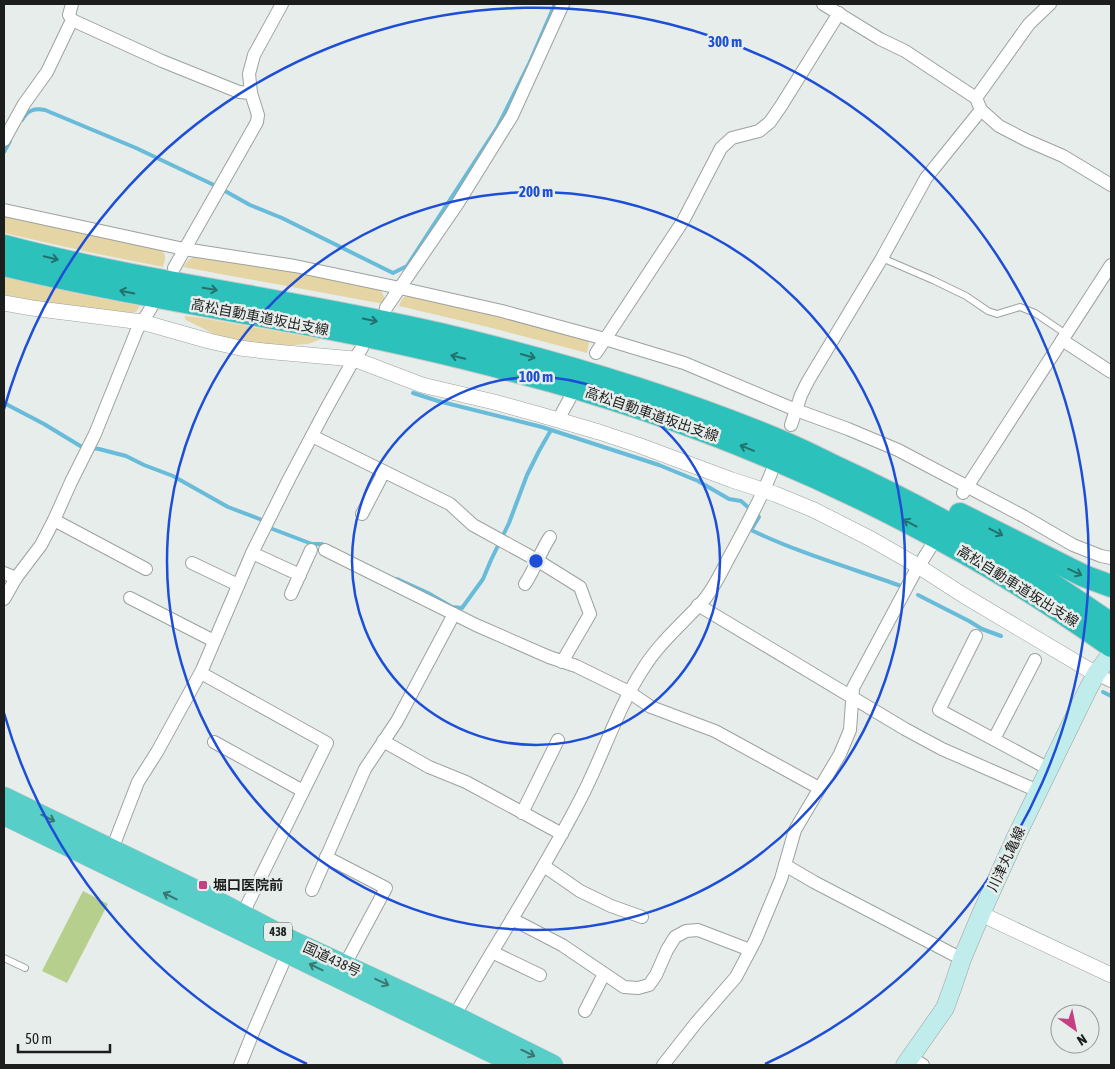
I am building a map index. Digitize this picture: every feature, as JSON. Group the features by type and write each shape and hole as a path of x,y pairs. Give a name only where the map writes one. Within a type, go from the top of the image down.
{"highway":[{"name":"高松自動車道坂出支線","path":"4,246 72,263 437,333 523,354 604,377 688,405 790,435 1029,570 1109,641"},
{"name":"高松自動車道坂出支線","path":"4,265 69,281 298,323 433,351 521,372 590,392 677,421 784,463 900,518 963,552 1109,641"},
{"path":"790,435 962,515 1084,576 1111,586"},
{"name":"国道438号","path":"4,797 107,856 290,947 450,1024 553,1065"},
{"name":"国道438号","path":"4,815 107,856"},
{"name":"国道438号","path":"450,1024 517,1065"}],"main road":[{"name":"川津丸亀線","path":"913,1063 945,1008 962,959 981,914 1038,791 1049,769 1104,678 1109,641"}],"street":[{"path":"72,4 69,15 72,20 239,92 251,93"},
{"path":"174,268 257,122 258,115 251,93 249,74 254,55 282,4"},
{"path":"386,308 458,203 512,116 563,4"},
{"path":"823,4 880,39 905,51 978,104 999,126 1063,156 1111,185"},
{"path":"790,435 796,410 808,381 882,258 926,178 978,104 1029,24 1050,4"},
{"path":"596,353 683,221 721,148 732,138 759,131 770,122 839,13"},
{"path":"4,140 24,104 47,72 72,20"},
{"path":"4,210 184,249 295,266 400,288 502,311 605,339 684,364 898,450 965,490 1023,516 1073,545 1100,556 1111,558"},
{"path":"965,490 1111,266"},
{"path":"4,303 142,322 209,342 240,348 338,358 358,353 422,384 558,420 638,445 814,510 918,566 963,595 1104,678"},
{"path":"4,599 16,578 41,544 54,520 95,434 137,330 151,308"},
{"path":"1064,337 1111,372"},
{"path":"107,856 138,782 201,673 252,553 312,436 358,353"},
{"path":"558,420 570,398"},
{"path":"312,436 450,504 473,525 580,587 590,614 562,662"},
{"path":"450,1024 544,866 582,797 629,692 644,667 663,643 704,600 754,512 772,471"},
{"path":"362,514 384,472"},
{"path":"54,520 146,569"},
{"path":"525,584 550,537"},
{"path":"663,1065 736,977 756,939 781,879 795,830 840,754 850,730 853,688 918,566 932,545"},
{"path":"291,594 311,550"},
{"path":"325,550 454,614 541,654 576,666 629,692 651,707 715,731 819,788"},
{"path":"252,553 300,575"},
{"path":"192,563 238,585"},
{"path":"4,573 16,578"},
{"path":"130,598 214,642"},
{"path":"698,605 905,729 942,749 1038,791"},
{"path":"312,890 365,769 397,721 454,614"},
{"path":"976,636 939,710 1049,769"},
{"path":"994,739 1035,660"},
{"path":"962,664 974,670"},
{"path":"201,673 327,742 252,895 241,922"},
{"path":"522,813 558,740"},
{"path":"384,741 429,767 466,782 562,834"},
{"path":"214,742 304,791"},
{"path":"326,858 386,888 343,972"},
{"path":"785,865 962,959"},
{"path":"544,866 580,891 611,906 642,917"},
{"path":"981,914 1111,975"},
{"path":"512,919 562,945 624,987 638,988 649,985 675,937 686,931 698,930 750,950"},
{"path":"240,1065 290,947"},
{"path":"492,952 540,975"},
{"path":"585,1010 604,974"}],"lane":[{"path":"882,258 966,296 988,311 996,314 1020,306 1035,313 1064,337"},
{"path":"4,958 25,968"}],"shaded area":[{"path":"4,215 162,250 165,256 163,267 4,233"},
{"path":"202,255 379,288 385,302 384,304 183,267 191,258"},
{"path":"4,277 140,306 136,312 131,313 51,304 4,295"},
{"path":"410,294 587,337 589,343 587,353 399,306 403,298"},
{"path":"184,316 321,339 308,344 280,346 242,341 214,334 186,320"}],"building":[{"path":"83,891 108,904 67,983 42,971"}],"waterway":[{"path":"225,191 250,205 282,218 393,273 407,266 498,126 529,64 555,4"},
{"path":"22,120 32,110 45,110 136,148 216,186"},
{"path":"4,152 10,141"},
{"path":"413,393 542,427 659,465 698,481 729,499 741,501 759,517 751,530 806,553 901,586"},
{"path":"4,403 82,447"},
{"path":"397,579 428,593 452,607 462,608 483,579 509,523 527,475 551,430"},
{"path":"92,448 126,456 173,476 228,507 262,520"},
{"path":"270,528 312,544 327,546"},
{"path":"918,595 982,629 1001,636"},
{"path":"1103,692 1111,696"}],"place":[{"name":"堀口医院前","path":"203,885"}]}
